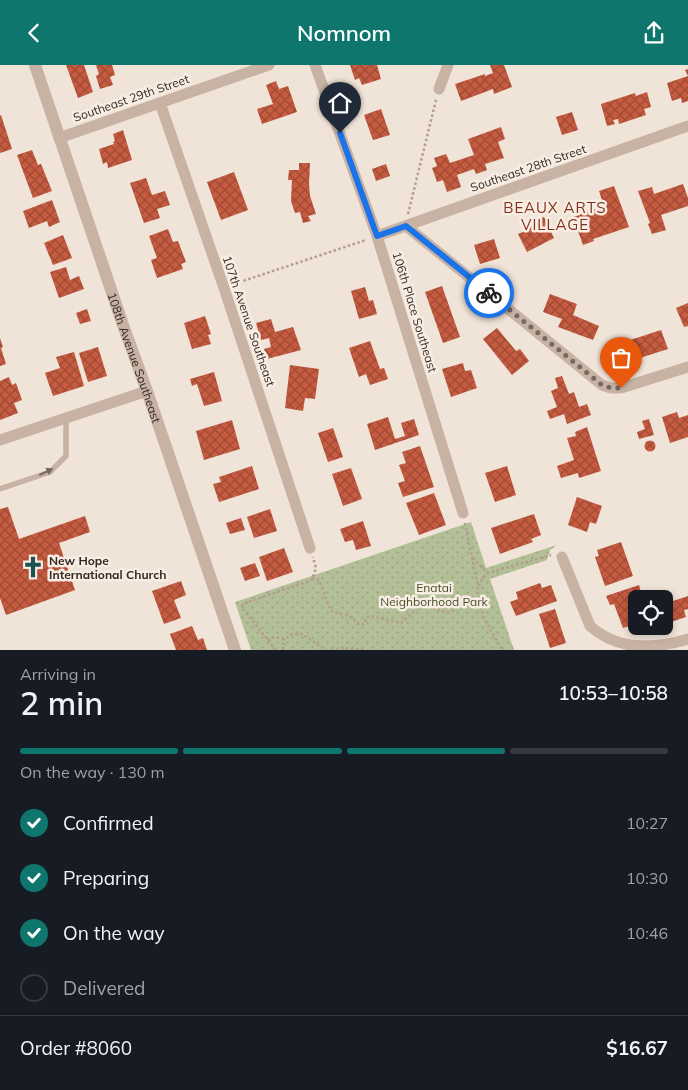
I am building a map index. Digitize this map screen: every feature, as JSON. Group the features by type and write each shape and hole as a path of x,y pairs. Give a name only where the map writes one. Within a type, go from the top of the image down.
{"street":[{"name":"108th Avenue Southeast","path":"35,65 45,103 59,138 122,325 147,391 235,650"},
{"name":"Southeast 29th Street","path":"59,138 269,65"},
{"name":"106th Place Southeast","path":"315,65 377,236 463,513"},
{"path":"439,89 448,65"},
{"name":"107th Avenue Southeast","path":"160,103 224,288 310,548"},
{"name":"Southeast 28th Street","path":"377,236 688,126"},
{"path":"406,226 602,385 611,388 621,388 688,367"},
{"path":"0,440 147,391"},
{"path":"562,557 590,625 606,643 632,650 650,649 688,639"}],"lane":[{"path":"0,489 50,472 66,456 66,419"}],"path":[{"path":"406,226 439,89"},
{"path":"224,288 377,236"},
{"path":"463,513 478,588 479,603 485,620 502,650"},
{"path":"276,650 244,610 242,604 309,581 316,568 310,548"},
{"path":"478,588 482,579 488,573 548,555 562,557"},
{"path":"472,557 488,573"},
{"path":"312,578 319,580 331,611 349,616 360,625 364,624 366,618 371,616 400,623 422,604 447,613 461,605 479,603"},
{"path":"267,639 276,637 284,639 293,634 302,634 326,650"},
{"path":"283,650 284,639"},
{"path":"331,650 344,648 365,650"}],"green space":[{"name":"Enatai Neighborhood Park","path":"471,522 486,568 557,545 550,550 547,560 490,579 514,650 251,650 235,602"}],"building":[{"path":"66,65 84,65 93,92 78,98"},
{"path":"96,65 112,65 115,75 110,77 113,85 100,89 96,76 99,74"},
{"path":"350,65 377,65 381,79 362,85 359,78 355,80"},
{"path":"490,65 504,65 512,87 494,94 493,89 461,101 455,84 493,73"},
{"path":"688,76 688,101 682,103 681,98 672,101 667,83"},
{"path":"276,81 279,89 288,86 297,112 262,124 257,109 273,104 266,85"},
{"path":"647,92 651,107 644,109 646,115 619,124 618,119 613,120 615,124 607,126 601,104 635,93 636,96"},
{"path":"381,109 390,135 373,140 364,115"},
{"path":"572,112 578,130 562,135 556,117"},
{"path":"0,116 12,149 0,153"},
{"path":"501,127 505,139 498,142 504,158 485,164 487,170 476,174 474,169 457,175 461,187 447,192 443,180 437,182 432,168 437,166 434,158 446,154 450,163 474,155 468,139"},
{"path":"123,130 132,160 108,168 107,162 103,164 99,149 114,144 113,134"},
{"path":"32,150 38,165 41,164 52,191 33,198 17,155"},
{"path":"299,163 310,163 310,196 316,214 308,216 311,221 303,223 300,212 295,213 291,201 292,180 288,180 289,170 299,170"},
{"path":"386,164 390,176 376,181 372,169"},
{"path":"234,172 248,210 221,220 207,182"},
{"path":"146,178 152,195 165,191 170,205 157,209 160,218 144,223 130,183"},
{"path":"683,184 688,198 688,206 661,215 666,230 652,234 648,224 650,223 638,191 652,187 654,194"},
{"path":"614,186 629,227 593,239 594,241 583,245 573,217 604,206 599,191"},
{"path":"52,200 60,222 49,227 47,221 29,228 23,211"},
{"path":"544,217 554,238 527,252 518,234 528,230 526,225"},
{"path":"168,229 173,242 178,241 186,262 181,264 183,269 157,278 151,260 157,258 149,236"},
{"path":"63,235 72,258 53,265 44,243"},
{"path":"494,239 500,258 480,264 474,245"},
{"path":"66,267 70,280 79,276 84,289 59,298 50,272"},
{"path":"442,286 460,337 443,343 425,292"},
{"path":"365,287 369,301 373,300 377,314 359,319 351,291"},
{"path":"550,294 577,304 573,315 599,326 593,340 558,327 562,319 543,312"},
{"path":"688,303 688,326 684,327 676,308"},
{"path":"87,309 91,321 80,324 76,313"},
{"path":"205,316 211,334 208,335 211,344 192,349 184,323"},
{"path":"271,319 275,332 293,327 301,350 267,359 264,349 271,347 269,338 261,340 256,323"},
{"path":"497,328 516,351 520,349 529,361 512,375 483,339"},
{"path":"661,330 668,349 621,364 615,345"},
{"path":"0,338 6,364 0,366"},
{"path":"370,341 380,369 384,368 388,379 370,385 366,374 359,377 349,348"},
{"path":"98,347 107,376 88,382 79,353"},
{"path":"74,352 84,386 53,396 45,373 60,368 56,357"},
{"path":"463,363 465,371 471,370 477,388 451,397 442,369"},
{"path":"290,365 319,369 315,399 305,398 303,411 285,408"},
{"path":"214,372 222,401 204,406 197,384 192,386 190,379"},
{"path":"562,376 569,394 574,392 579,407 587,404 591,415 567,424 564,414 550,419 547,411 557,407 551,391 558,388 555,378"},
{"path":"9,377 12,385 16,383 22,400 14,403 18,413 0,420 0,381"},
{"path":"677,412 679,418 688,415 688,437 670,443 662,417"},
{"path":"388,417 395,439 405,436 401,423 414,419 419,435 375,450 367,424"},
{"path":"649,419 654,435 639,439 637,432 645,429 642,421"},
{"path":"232,420 240,449 204,460 196,431"},
{"path":"587,427 601,471 579,478 578,473 561,478 557,466 574,460 567,438 576,436 575,432"},
{"path":"333,428 343,457 328,462 318,433"},
{"path":"648,441 652,441 655,446 654,450 648,451 645,448 645,444"},
{"path":"420,446 434,487 403,497 398,483 405,481 399,465 406,463 402,452"},
{"path":"252,466 259,489 219,502 213,484 221,482 219,477"},
{"path":"507,466 516,495 495,502 485,473"},
{"path":"351,468 362,499 343,506 332,474"},
{"path":"434,493 446,525 419,535 406,503"},
{"path":"577,497 602,506 596,524 590,522 587,532 568,525"},
{"name":"New Hope International Church","path":"8,507 19,539 85,516 90,532 59,543 75,590 6,615 0,598 0,509"},
{"path":"270,509 277,531 254,538 247,517"},
{"path":"534,514 541,535 531,539 533,542 500,554 491,528"},
{"path":"241,518 245,530 230,534 226,523"},
{"path":"363,521 371,546 356,550 353,540 345,542 340,529"},
{"path":"621,542 633,576 605,586 595,557 599,556 597,550"},
{"path":"284,548 293,572 267,581 259,557"},
{"path":"255,563 260,576 245,581 240,568"},
{"path":"181,581 186,595 174,600 181,618 164,624 152,591"},
{"path":"540,583 542,588 551,585 557,601 516,616 510,602 518,599 516,592"},
{"path":"639,585 640,590 628,590 628,626 623,628 614,604 610,605 606,596"},
{"path":"688,596 688,609 684,610 686,617 673,621 673,601"},
{"path":"555,609 566,643 550,648 539,614"},
{"path":"192,626 198,640 203,638 207,650 176,650 170,634"}],"way so far":[{"path":"489,293 595,380 611,388 621,388"}],"place":[{"name":"New Hope International Church","path":"33,567"}],"district":[{"name":"BEAUX ARTS VILLAGE","path":"555,216"}],"route":[{"path":"340,133 377,236 406,226 489,293"}]}
